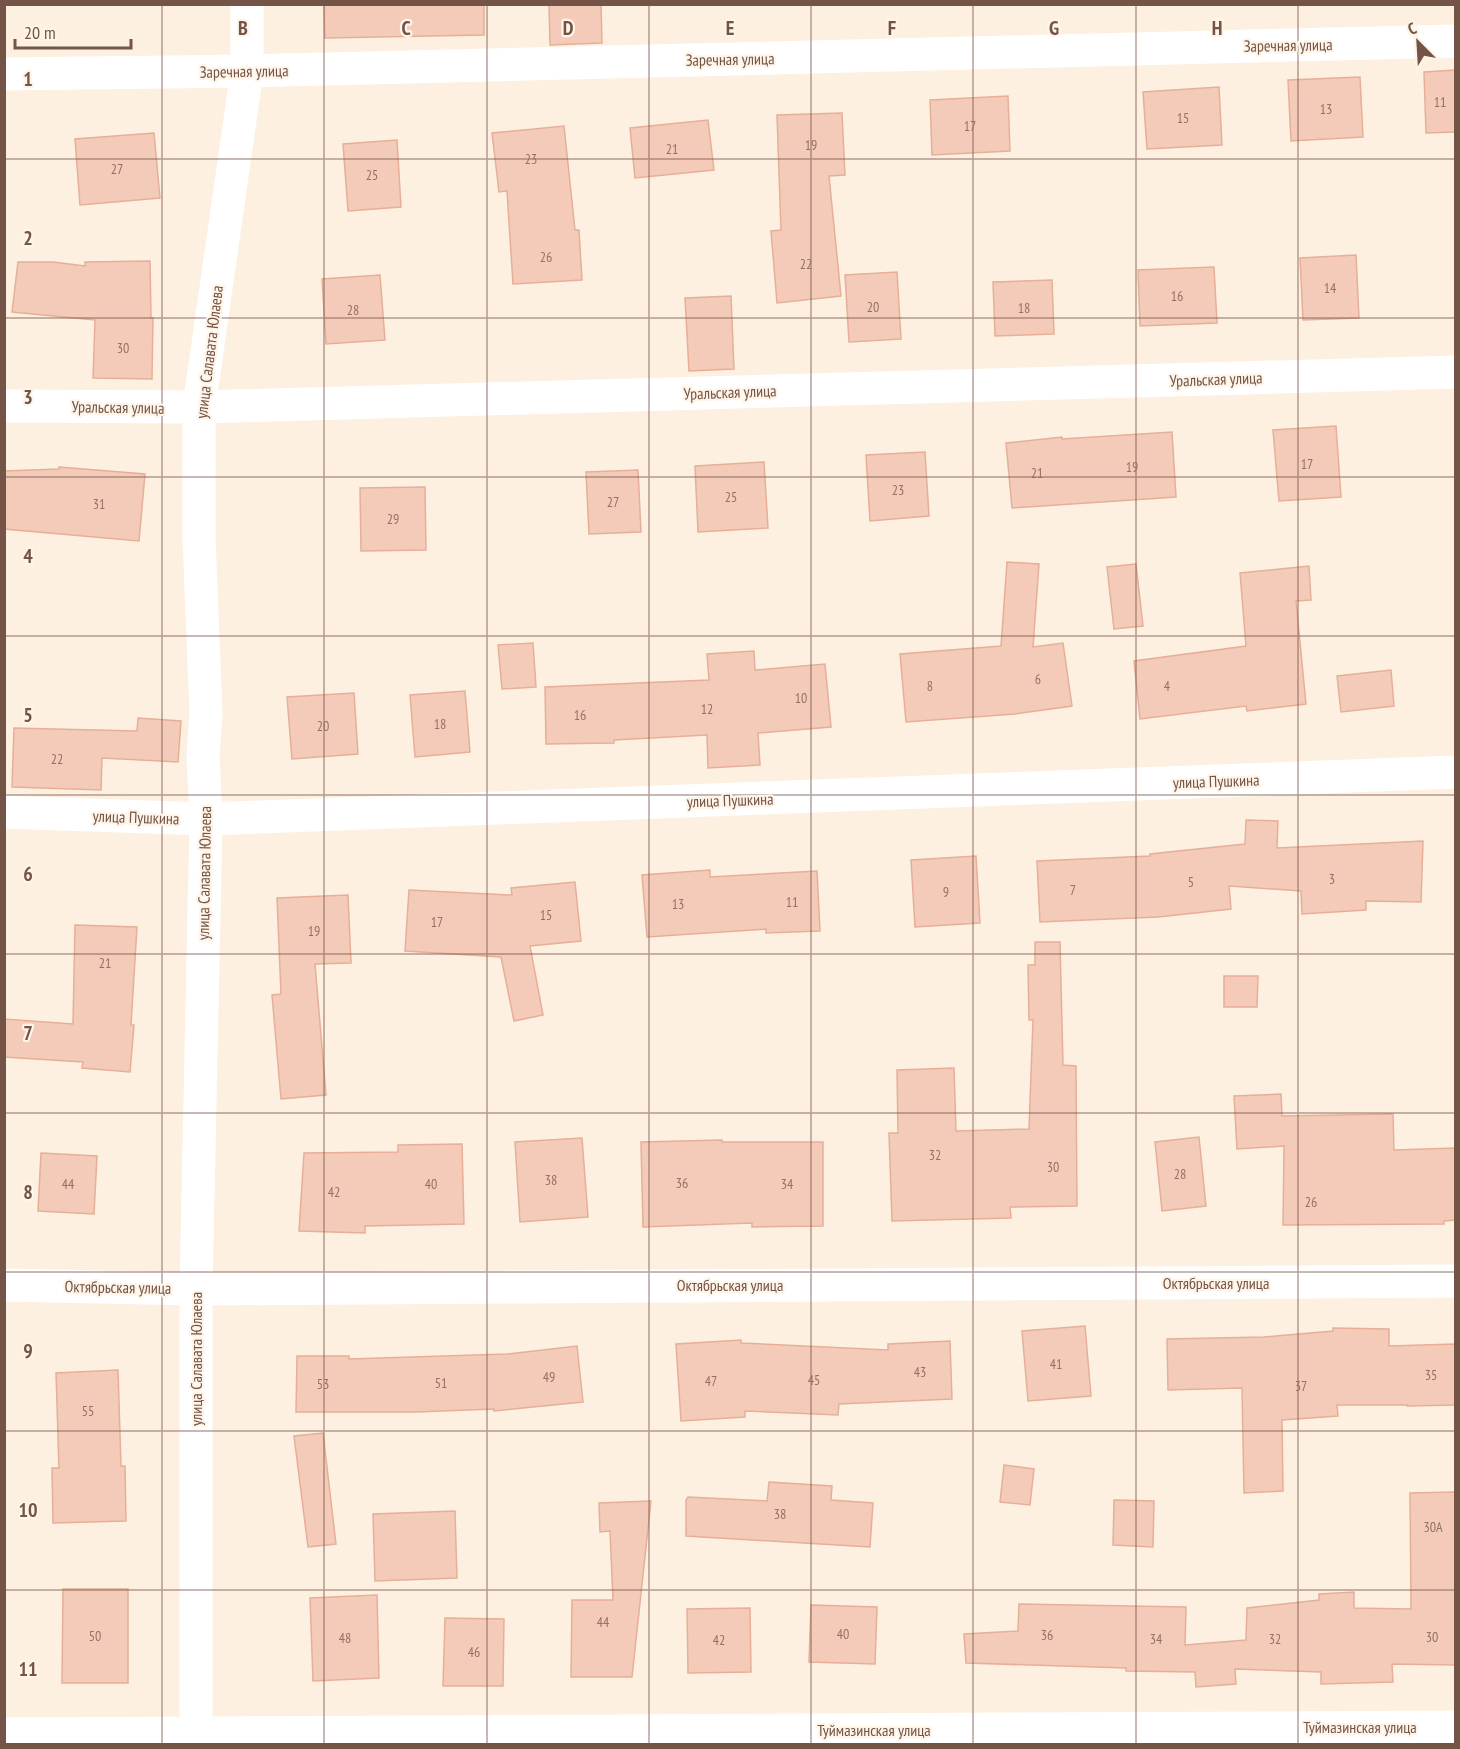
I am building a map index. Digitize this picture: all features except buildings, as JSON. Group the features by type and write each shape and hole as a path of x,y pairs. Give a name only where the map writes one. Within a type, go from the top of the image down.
{"street":[{"name":"улица Салавата Юлаева","path":"196,1739 196,1288 206,819 203,755 206,714 199,538 199,407 247,71 247,4"},
{"name":"Заречная улица","path":"4,74 247,71 1455,41"},
{"name":"Уральская улица","path":"4,406 199,407 1455,372"},
{"name":"улица Пушкина","path":"4,812 206,819 1455,772"},
{"name":"Октябрьская улица","path":"4,1285 196,1288 1455,1281"},
{"name":"Туймазинская улица","path":"4,1734 196,1739 1455,1727"}]}
